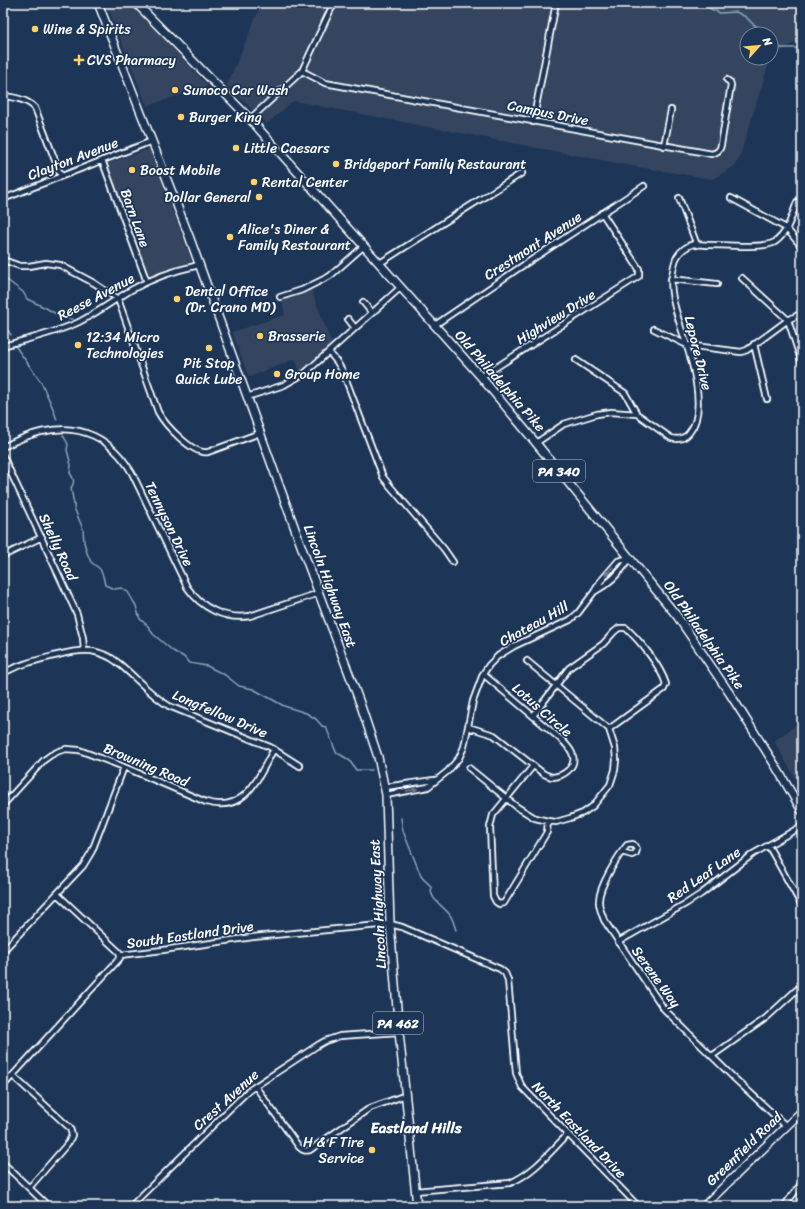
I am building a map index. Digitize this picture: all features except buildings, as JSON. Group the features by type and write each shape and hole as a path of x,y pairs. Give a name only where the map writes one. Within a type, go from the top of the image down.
{"main road":[{"name":"Lincoln Highway East","path":"98,3 200,265 371,734 378,757 386,795 390,924 399,1032 417,1206"},
{"name":"Old Philadelphia Pike","path":"136,3 250,119 401,286 481,377 536,443 657,590 691,636 775,765 802,811"},
{"name":"Greenfield Road","path":"704,1206 802,1111"}],"street":[{"path":"250,119 302,71 331,9 336,3"},
{"path":"533,122 554,3"},
{"name":"Campus Drive","path":"302,71 325,83 706,154 717,152 721,145 731,85 727,80"},
{"path":"3,96 30,102 35,108 61,176"},
{"path":"664,146 671,110"},
{"name":"Clayton Avenue","path":"3,199 152,141"},
{"name":"Barn Lane","path":"102,160 147,282"},
{"path":"380,263 522,173"},
{"name":"Crestmont Avenue","path":"435,325 644,186"},
{"path":"679,198 697,245"},
{"path":"731,198 786,228 802,247"},
{"name":"Lepore Drive","path":"637,414 676,440 684,438 691,431 698,416 699,406 697,390 687,345 674,303 671,279 677,257 683,249 693,244 754,246 765,245 776,241 786,228 797,202"},
{"name":"Highview Drive","path":"481,377 637,278 640,273 639,269 602,213"},
{"path":"280,297 302,290 330,276 364,246"},
{"path":"3,260 20,266 46,263 60,265 94,283 118,299 158,412 167,425 192,447 204,453 260,433"},
{"name":"Reese Avenue","path":"3,346 70,326 90,316 147,282 176,271 200,265"},
{"path":"742,278 788,320 802,363"},
{"path":"671,279 716,284"},
{"path":"248,397 272,390 294,380 314,366 401,286"},
{"path":"363,302 372,313"},
{"path":"654,329 687,345 741,352 747,350 788,320 802,313"},
{"path":"348,319 355,328"},
{"path":"754,344 767,399"},
{"path":"329,352 343,372 383,476 444,549 453,562"},
{"path":"576,360 625,392 637,414"},
{"path":"536,443 552,431 574,420 604,413 637,414"},
{"name":"Tennyson Drive","path":"3,447 40,432 61,429 85,432 99,438 110,446 122,457 132,473 187,587 200,602 214,611 229,617 240,618 319,594"},
{"name":"Shelly Road","path":"3,456 77,614 83,638 84,651"},
{"path":"3,556 42,537"},
{"name":"Chateau Hill","path":"386,795 428,787 448,771 459,758 464,747 473,701 483,674 498,656 514,646 570,620 618,561 630,558"},
{"name":"Chateau Hill","path":"594,592 604,586 624,568 630,558"},
{"path":"532,716 569,668 603,644 619,628 626,628 634,635 651,657 666,684 664,689 608,729"},
{"name":"Longfellow Drive","path":"3,673 16,666 34,660 84,651 101,653 113,659 155,696 169,706 250,738 274,749 300,766"},
{"path":"469,768 518,807 535,818 556,822 583,813 593,806 610,785 615,770 616,760 615,748 608,729 527,661"},
{"name":"Lotus Circle","path":"468,727 494,736 544,774 552,777 562,775 568,771 572,764 573,756 564,742 483,674"},
{"name":"Browning Road","path":"3,805 44,760 59,751 79,750 124,767 206,802 220,805 239,800 249,792 274,749"},
{"path":"533,766 493,815 490,827 493,896 499,904 504,903 547,832 548,821"},
{"path":"3,951 79,870 92,851 124,767"},
{"path":"385,787 436,780"},
{"name":"Red Leaf Lane","path":"618,942 696,897 742,861 802,826"},
{"path":"768,846 802,906"},
{"name":"Serene Way","path":"622,852 600,891 598,901 600,912 604,920 664,1009 786,1126"},
{"path":"57,894 119,952 120,955"},
{"name":"South Eastland Drive","path":"3,1086 120,958 120,955 253,937 390,924"},
{"name":"North Eastland Drive","path":"390,924 402,927 434,940 505,972 508,980 516,1073 518,1081 524,1090 638,1206"},
{"path":"712,1056 766,1018 802,985"},
{"name":"Crest Avenue","path":"131,1206 255,1086 318,1045 340,1036 399,1032"},
{"path":"13,1076 70,1128 72,1135 69,1142 29,1188"},
{"path":"255,1086 299,1147 306,1151 310,1150 370,1108 406,1095"},
{"path":"416,1191 505,1184 515,1181 530,1172 568,1134"},
{"path":"3,1164 48,1206"},
{"path":"784,1206 802,1183"}],"shaded area":[{"path":"106,3 130,3 208,86 147,106"},
{"path":"262,3 802,3 802,40 795,42 779,54 779,26 739,26 739,66 768,66 739,159 734,166 712,179 632,166 293,101 267,124 227,85"},
{"path":"149,149 192,261 149,278 106,164"},
{"path":"311,289 332,344 300,372 295,359 249,377 232,332 285,315 282,299"},
{"path":"802,721 802,790 774,741"}],"waterway":[{"path":"702,3 720,13 736,12 746,17 756,26"},
{"path":"779,48 797,48 802,56"},
{"path":"3,277 23,292 27,299 63,318 73,319"},
{"path":"3,323 11,335"},
{"path":"16,347 41,382 57,420"},
{"path":"63,435 68,444 67,450 71,465 70,473 74,480 71,488 75,510 83,529 87,553 91,562 100,569 105,585 114,589 122,588 128,592 136,606 140,619 148,626 153,634 173,651 184,657 189,663 207,666 225,675 239,686 253,689 284,706 306,713 316,719 322,726 326,727 336,752 349,760 356,770 372,770"},
{"path":"401,818 403,831 421,876 431,887 431,892 434,899 447,911 453,920 456,930"}],"place":[{"name":"Wine & Spirits","path":"35,29"},
{"name":"CVS Pharmacy","path":"79,60"},
{"name":"Sunoco Car Wash","path":"175,90"},
{"name":"Burger King","path":"181,117"},
{"name":"Little Caesars","path":"236,148"},
{"name":"Bridgeport Family Restaurant","path":"336,164"},
{"name":"Boost Mobile","path":"132,170"},
{"name":"Rental Center","path":"254,182"},
{"name":"Dollar General","path":"259,197"},
{"name":"Alice's Diner & Family Restaurant","path":"230,237"},
{"name":"Dental Office (Dr. Crano MD)","path":"177,299"},
{"name":"Brasserie","path":"260,336"},
{"name":"12:34 Micro Technologies","path":"78,345"},
{"name":"Pit Stop Quick Lube","path":"209,348"},
{"name":"Group Home","path":"277,374"},
{"name":"H & F Tire Service","path":"372,1150"}],"district":[{"name":"Eastland Hills","path":"416,1128"}]}
